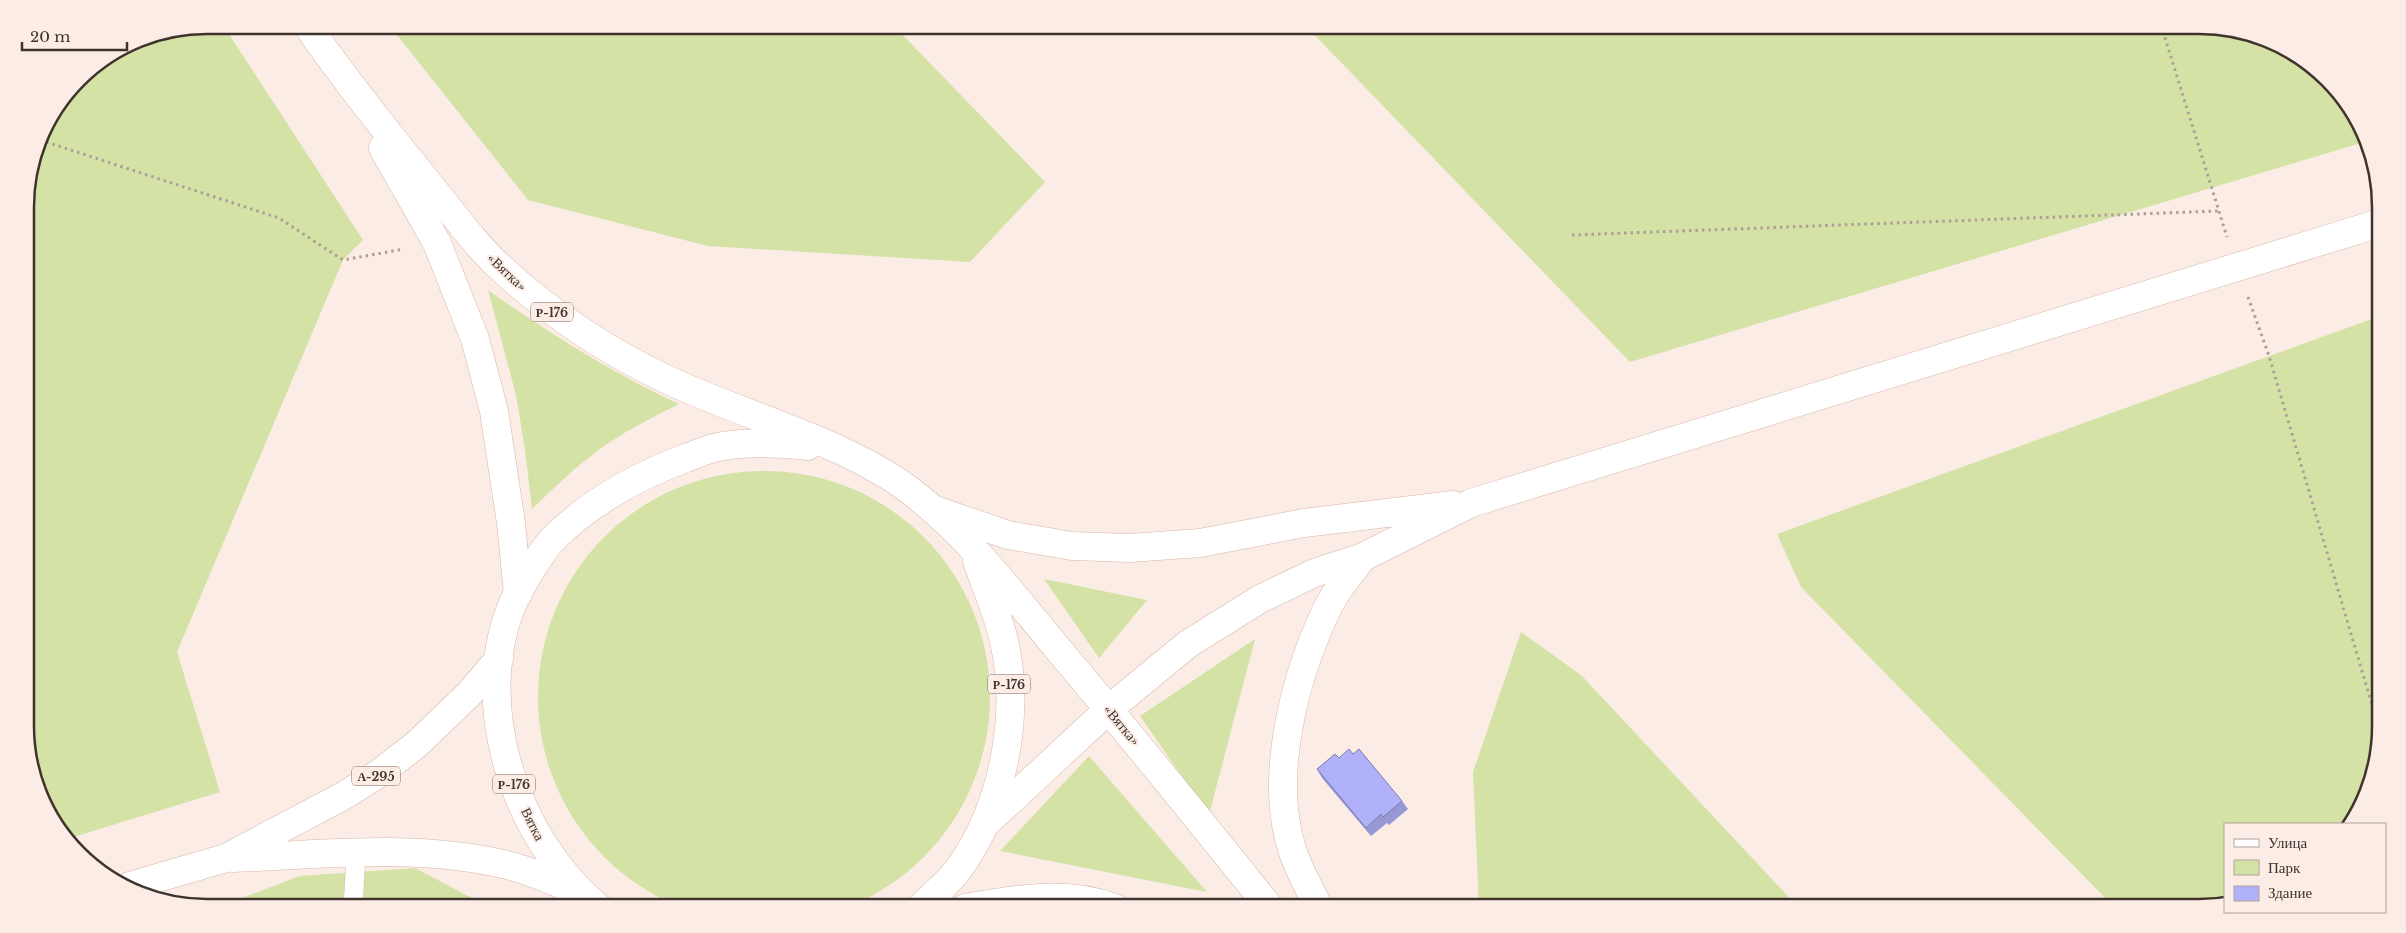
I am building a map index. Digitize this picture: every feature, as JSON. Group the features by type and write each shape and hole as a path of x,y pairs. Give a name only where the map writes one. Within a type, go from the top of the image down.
{"main road":[{"name":"«Вятка»","path":"312,34 342,75 462,224 501,269 556,315 606,348 666,379 864,462 901,484 935,510 972,545 1109,709 1263,899"},
{"name":"«Вятка»","path":"342,75 437,243 475,339 494,411 511,522 518,594"},
{"path":"984,825 1109,709 1188,644 1260,599 1314,573 1363,557 1471,503 2372,225"},
{"name":"«Вятка»","path":"499,659 505,624 518,594 551,541 605,497 654,470 715,448 778,443 837,450"},
{"path":"935,510 1008,535 1072,546 1130,548 1200,543 1304,523 1471,503"},
{"name":"«Вятка»","path":"929,899 957,870 984,825 1004,765 1011,705 1004,641 972,545"},
{"path":"1315,899 1292,849 1283,800 1287,733 1304,665 1325,612 1363,557"},
{"name":"А-295","path":"137,884 226,858 345,795 378,774 417,744 469,694 499,659"},
{"name":"Вятка","path":"499,659 498,692 501,738 511,777 528,819 551,858 588,899"},
{"name":"А-295","path":"226,858 404,851 457,855 508,865 587,899"},
{"path":"1015,899 1070,899"}],"lane":[{"path":"354,899 356,854"}],"path":[{"path":"2164,34 2218,211 2269,356 2372,705"},
{"path":"47,142 279,218 343,260 437,243"},
{"path":"1572,235 2218,211"}],"green space":[{"path":"196,34 229,34 363,240 343,260 177,652 220,792 74,837 52,803 43,782 37,760 34,737 34,196 37,173 47,141 57,120 77,93 101,70 120,57 141,47 173,37"},
{"path":"396,34 902,34 1045,182 970,262 708,246 528,200"},
{"path":"1314,34 2210,34 2233,37 2255,43 2295,63 2329,93 2343,111 2360,143 1630,362"},
{"path":"488,290 581,351 629,379 679,404 634,427 602,447 532,509 516,395"},
{"path":"2372,319 2372,726 2371,749 2366,771 2354,803 2342,823 2224,823 2224,897 2210,899 2106,899 1801,587 1777,534"},
{"path":"742,472 786,472 830,480 871,497 908,522 939,553 964,590 981,631 989,675 989,719 986,741 981,763 964,804 939,841 924,857 908,872 867,899 661,899 657,897 620,872 589,841 576,823 564,804 547,763 539,719 539,675 547,631 564,590 589,553 620,522 657,497 698,480"},
{"path":"1044,579 1147,600 1099,658"},
{"path":"1521,632 1581,675 1791,899 1479,899 1473,772"},
{"path":"1255,639 1209,815 1140,716"},
{"path":"1089,756 1207,892 1000,851"},
{"path":"415,868 474,899 240,899 300,876"}],"building":[{"path":"1349,749 1353,754 1359,749 1402,801 1383,817 1381,814 1366,828 1317,769 1335,754 1339,758"}]}
